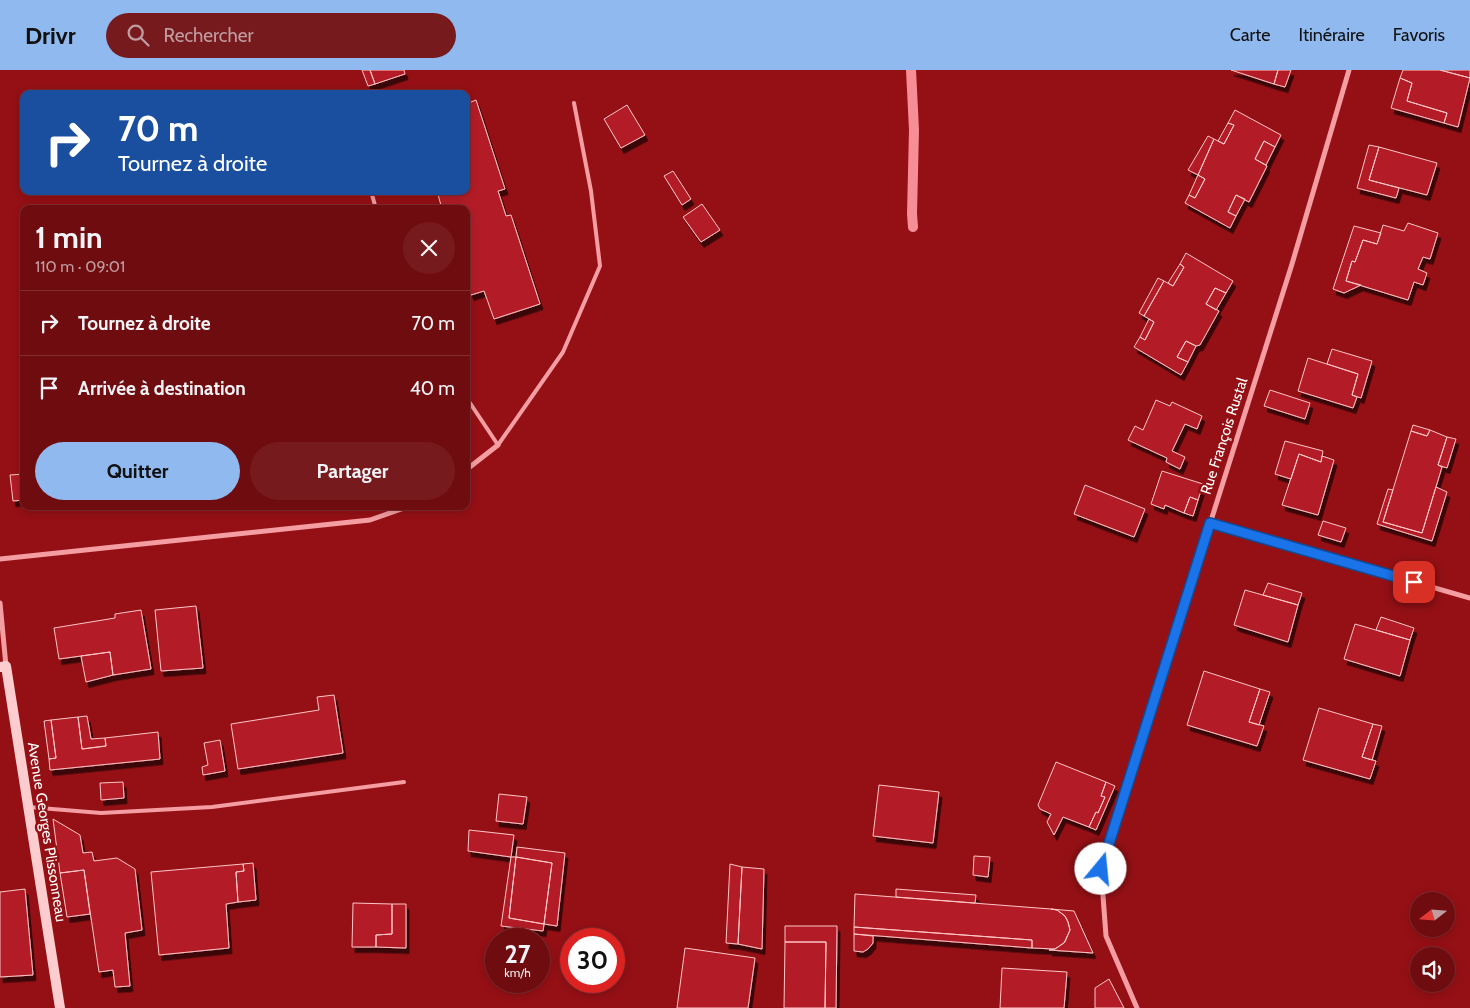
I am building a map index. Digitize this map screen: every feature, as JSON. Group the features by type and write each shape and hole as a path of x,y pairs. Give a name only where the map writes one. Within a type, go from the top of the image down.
{"street":[{"name":"Rue François Rustal","path":"1138,1008 1106,936 1101,869 1292,264 1348,70"},
{"path":"470,467 498,445"},
{"path":"0,559 370,520 399,510"},
{"path":"1210,523 1470,598"},
{"path":"0,603 3,667"},
{"name":"Avenue Georges Plissonneau","path":"3,667 28,807 60,1008"}],"lane":[{"path":"470,403 498,445 563,352 600,266 591,192 574,103"},
{"path":"28,807 101,813 203,808 404,782"}],"building":[{"path":"362,70 370,70 375,84 368,86"},
{"path":"370,70 404,70 405,74 375,84"},
{"path":"1231,70 1278,70 1274,84"},
{"path":"1278,70 1291,70 1285,87 1274,84"},
{"path":"1403,70 1440,70 1470,78 1458,127 1444,123 1447,113 1407,101 1412,83 1400,78"},
{"path":"1440,70 1470,70 1470,78"},
{"path":"1400,78 1412,83 1407,101 1447,113 1444,123 1391,108"},
{"path":"476,100 505,189 498,191 506,216 511,215 540,304 494,319 484,291 471,295 470,292 470,205 441,205 438,195 470,195 470,102"},
{"path":"627,105 645,135 621,148 604,119"},
{"path":"1235,110 1281,135 1275,147 1264,141 1255,159 1267,166 1249,202 1236,195 1228,212 1236,216 1230,228 1185,203 1189,195 1195,198 1205,179 1198,175 1214,139 1224,144 1234,125 1228,123"},
{"path":"1228,123 1234,125 1224,144 1218,141"},
{"path":"1208,136 1214,139 1198,175 1188,170"},
{"path":"1264,141 1275,147 1266,165 1255,159"},
{"path":"1369,145 1379,147 1369,180 1399,188 1396,198 1357,188"},
{"path":"1379,147 1437,163 1427,195 1369,180"},
{"path":"673,171 691,199 682,205 664,176"},
{"path":"1198,175 1205,179 1195,198 1189,195"},
{"path":"1236,195 1245,199 1236,216 1228,212"},
{"path":"702,204 720,230 701,242 683,217"},
{"path":"1408,223 1438,233 1430,259 1423,257 1418,269 1427,273 1423,285 1414,282 1408,300 1346,281 1352,261 1355,262 1363,240 1377,244 1383,225 1404,231"},
{"path":"1354,226 1381,233 1377,244 1363,240 1355,262 1352,261 1346,281 1361,285 1344,293 1333,289"},
{"path":"1186,253 1233,281 1226,293 1215,288 1206,304 1219,311 1200,345 1196,346 1186,341 1177,357 1188,362 1181,375 1134,347 1140,337 1145,340 1154,322 1144,316 1164,281 1173,286 1184,267 1180,264"},
{"path":"1180,264 1184,267 1173,286 1168,283"},
{"path":"1158,278 1164,281 1144,316 1139,313"},
{"path":"1215,288 1226,293 1216,310 1206,304"},
{"path":"1149,319 1154,322 1145,340 1140,337"},
{"path":"1186,341 1196,346 1188,362 1177,357"},
{"path":"1332,349 1372,361 1361,398 1352,395 1358,374 1327,364"},
{"path":"1308,358 1358,374 1352,395 1357,397 1353,408 1298,391"},
{"path":"1270,390 1310,403 1305,419 1264,406"},
{"path":"1156,400 1170,406 1172,402 1202,416 1197,429 1185,424 1172,451 1185,457 1180,469 1166,462 1167,458 1128,440 1135,426 1143,430"},
{"path":"1413,425 1430,430 1427,436 1411,431"},
{"path":"1430,430 1447,437 1438,465 1442,467 1422,533 1383,522 1411,431 1427,436"},
{"path":"1447,437 1456,439 1447,468 1438,465"},
{"path":"1285,441 1323,451 1321,462 1299,454 1291,479 1275,474"},
{"path":"1299,454 1321,462 1322,456 1334,460 1318,515 1282,505"},
{"path":"1162,471 1203,484 1198,500 1190,497 1184,513 1165,505 1164,509 1151,504"},
{"path":"20,474 20,500 13,501 10,475"},
{"path":"1085,485 1145,509 1134,537 1074,514"},
{"path":"1436,487 1447,492 1432,541 1377,524 1388,489 1393,490 1383,522 1422,533"},
{"path":"1190,497 1198,500 1193,516 1184,513"},
{"path":"1323,521 1346,528 1341,542 1318,535"},
{"path":"1268,583 1302,593 1298,605 1263,595"},
{"path":"1245,590 1298,605 1288,642 1234,625"},
{"path":"196,606 203,668 161,671 155,610"},
{"path":"141,610 151,669 113,675 110,652 59,659 54,628 115,618 115,614"},
{"path":"1381,617 1414,628 1410,640 1376,630"},
{"path":"1355,624 1410,640 1400,676 1344,659"},
{"path":"110,652 113,675 86,682 81,656"},
{"path":"1204,671 1260,689 1249,722 1264,726 1257,746 1187,725"},
{"path":"1260,689 1270,692 1259,725 1249,722"},
{"path":"334,695 343,753 238,769 231,724 319,710 317,697"},
{"path":"1319,708 1373,724 1362,757 1376,761 1370,779 1303,760"},
{"path":"87,716 91,739 105,738 106,746 82,749 78,717"},
{"path":"78,717 82,749 106,746 105,738 158,732 160,759 50,770 49,759 56,758 51,720"},
{"path":"51,720 56,758 49,759 44,721"},
{"path":"1373,724 1382,726 1372,760 1362,757"},
{"path":"220,740 225,771 203,775 202,767 208,765 204,743"},
{"path":"1056,762 1106,782 1101,796 1105,797 1089,827 1063,817 1054,835 1047,822 1051,814 1040,809 1038,805"},
{"path":"123,782 124,798 101,800 100,783"},
{"path":"1106,782 1115,786 1096,830 1089,827 1105,797 1101,796"},
{"path":"879,785 939,792 933,843 873,836"},
{"path":"499,794 527,797 523,824 496,821"},
{"path":"53,819 80,835 83,853 92,852 94,861 117,858 135,869 142,930 125,933 130,986 115,987 113,970 99,972 84,870 60,873"},
{"path":"469,830 514,835 511,857 468,851"},
{"path":"517,847 565,853 557,926 544,924 552,863 516,857"},
{"path":"974,856 990,857 988,877 973,875"},
{"path":"511,857 516,857 509,918 544,924 543,928 501,926"},
{"path":"516,857 552,863 544,924 509,918"},
{"path":"253,863 256,900 238,902 236,872 244,871 243,864"},
{"path":"243,864 244,871 236,872 238,902 226,904 229,948 159,955 151,872"},
{"path":"730,864 742,867 738,944 726,943"},
{"path":"742,867 764,869 762,949 738,944"},
{"path":"84,870 90,914 67,917 60,873"},
{"path":"25,889 33,975 0,977 0,892"},
{"path":"896,889 976,895 975,903 896,897"},
{"path":"855,894 1057,910 1065,916 1070,930 1065,942 1055,949 1032,948 1032,940 854,927"},
{"path":"353,903 392,904 392,934 376,935 376,947 352,947"},
{"path":"392,904 406,904 406,948 376,947 376,935 392,934"},
{"path":"1051,909 1074,911 1093,953 1049,950 1055,949 1064,943 1070,930 1065,916 1057,910"},
{"path":"785,926 837,926 836,1008 825,1008 826,942 785,942"},
{"path":"854,927 1032,940 1032,948 854,934"},
{"path":"854,934 873,936 873,943 863,952 854,951"},
{"path":"785,942 826,942 825,1008 784,1008"},
{"path":"685,948 755,958 748,1008 677,1008"},
{"path":"1002,968 1067,972 1064,1008 1000,1008"},
{"path":"1109,979 1124,1008 1095,1008 1095,988"}],"waterway":[{"path":"911,70 914,130 913,227"}],"route":[{"path":"1101,869 1210,523 1414,582"}]}
